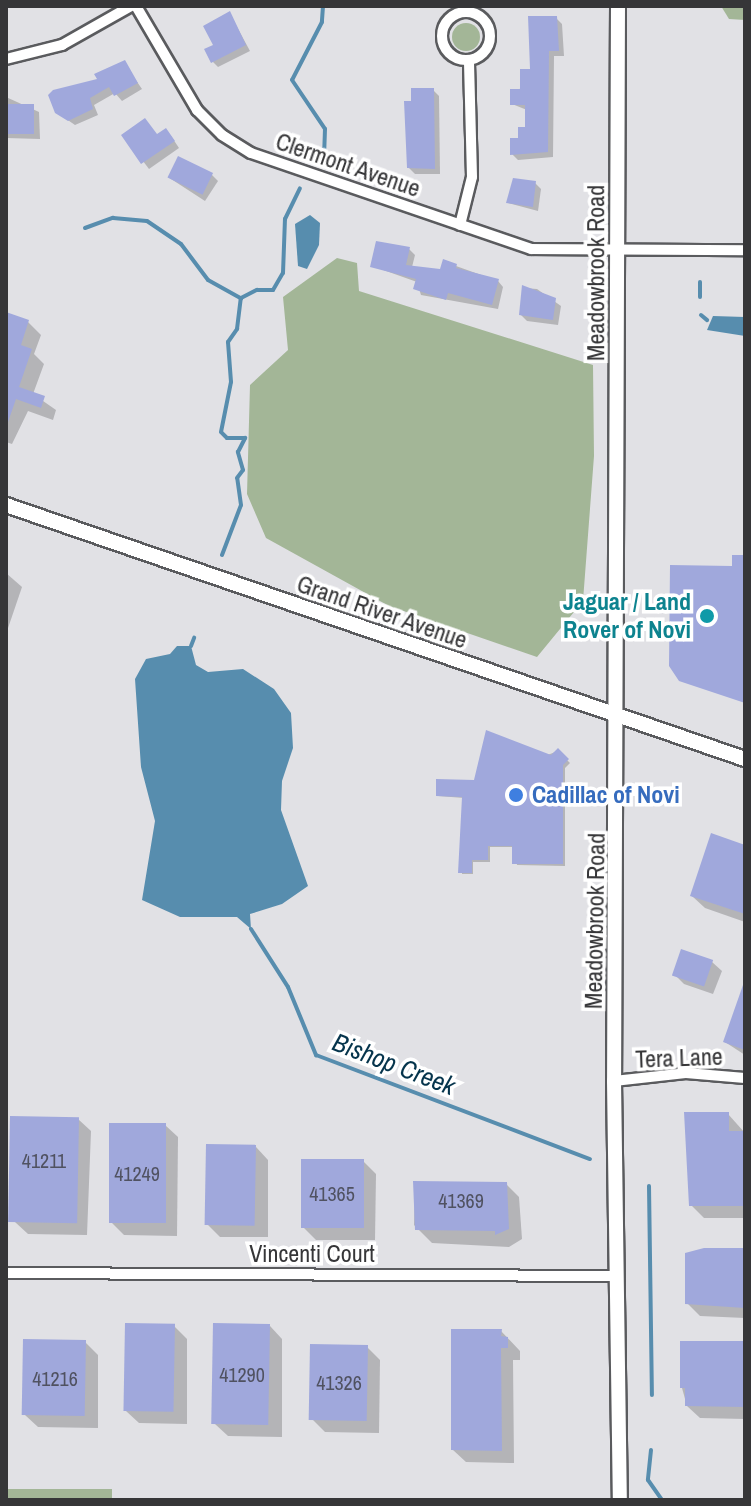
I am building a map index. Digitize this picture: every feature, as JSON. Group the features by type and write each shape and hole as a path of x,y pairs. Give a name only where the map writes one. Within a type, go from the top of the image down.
{"street":[{"path":"6,59 62,45 133,6"},
{"name":"Clermont Avenue","path":"133,6 197,110 230,142 531,249 745,250"},
{"name":"Meadowbrook Road","path":"618,6 614,1081 620,1500"},
{"path":"464,12 480,16 491,38 484,53 469,61 448,52 442,38 450,17 464,12"},
{"path":"460,225 472,177 469,61"},
{"name":"Grand River Avenue","path":"6,505 745,759"},
{"name":"Tera Lane","path":"614,1081 686,1073 745,1078"},
{"name":"Vincenti Court","path":"6,1273 617,1276"}],"green space":[{"path":"721,6 745,6 745,20 729,19"},
{"path":"466,23 476,27 480,37 476,47 466,51 456,47 452,37 456,27"},
{"path":"337,258 357,263 359,291 593,365 594,456 583,601 537,657 389,606 266,538 247,494 250,385 288,350 283,297"},
{"path":"6,1489 112,1489 112,1500 6,1500"}],"water":[{"path":"310,215 320,223 319,245 307,269 298,266 295,224"},
{"path":"713,316 745,317 745,336 707,330"},
{"path":"177,646 191,646 196,665 208,672 243,669 274,689 291,713 293,748 282,781 281,810 308,886 282,904 250,914 251,929 237,917 180,917 142,900 155,821 141,767 135,679 146,659 170,654"}],"building":[{"path":"230,11 246,45 211,63 204,49 213,45 203,26"},
{"path":"528,16 557,16 559,51 549,51 548,152 510,155 510,138 518,138 518,127 525,127 525,105 510,105 510,89 520,89 520,69 530,69"},
{"path":"125,60 138,83 114,96 109,87 90,98 93,109 68,121 55,113 48,95 53,90 97,79 94,74"},
{"path":"411,88 434,88 435,169 407,168 404,101 411,101"},
{"path":"6,104 34,104 34,134 6,134"},
{"path":"145,118 157,134 166,128 175,141 141,164 121,135"},
{"path":"178,156 213,173 203,195 167,178"},
{"path":"513,178 536,181 533,207 506,203"},
{"path":"376,241 410,247 406,265 440,269 443,259 457,264 456,268 499,279 492,305 448,293 446,300 413,289 416,279 370,267"},
{"path":"522,285 556,298 553,320 519,315"},
{"path":"6,312 29,320 21,345 32,349 19,387 45,396 41,408 16,399 8,422"},
{"name":"Jaguar / Land Rover of Novi","path":"732,555 745,555 745,703 679,681 669,666 670,565 732,566"},
{"name":"Cadillac of Novi","path":"486,730 551,755 558,748 569,759 563,765 563,864 512,864 512,846 488,846 488,860 472,860 472,873 458,873 462,797 436,796 436,779 474,780"},
{"path":"711,833 745,845 745,914 690,896"},
{"path":"681,949 713,960 704,987 672,975"},
{"path":"745,985 745,1050 723,1042"},
{"path":"684,1112 729,1112 729,1131 745,1131 745,1206 689,1206"},
{"path":"10,1116 79,1117 77,1223 8,1222"},
{"path":"109,1123 166,1123 166,1223 109,1223"},
{"path":"206,1144 256,1145 255,1226 205,1225"},
{"path":"301,1159 364,1159 364,1228 301,1228"},
{"path":"413,1181 507,1182 509,1229 495,1235 495,1231 415,1230"},
{"path":"704,1248 745,1248 745,1308 685,1304 685,1253"},
{"path":"125,1323 175,1324 173,1412 123,1411"},
{"path":"213,1323 270,1324 268,1425 211,1424"},
{"path":"451,1329 502,1329 501,1336 508,1337 508,1348 501,1348 502,1451 451,1450"},
{"path":"23,1339 86,1340 85,1416 22,1415"},
{"path":"680,1341 745,1341 745,1407 685,1406 685,1388 680,1388"},
{"path":"310,1344 368,1345 367,1421 309,1420"}],"waterway":[{"name":"Bishop Creek","path":"323,6 322,22 292,80 325,129 324,158"},
{"name":"Bishop Creek","path":"222,555 241,505 237,478 243,470 238,452 245,438 227,438 221,432 231,382 228,342 237,329 241,298 257,290 273,290 283,273 285,219 300,188"},
{"path":"85,228 113,218 147,221 181,244 208,280 241,298"},
{"path":"700,282 700,297"},
{"path":"701,315 707,320"},
{"name":"Bishop Creek","path":"191,646 194,638"},
{"name":"Bishop Creek","path":"251,929 288,987 316,1055 590,1159"},
{"name":"Bishop Creek","path":"649,1186 652,1395"},
{"name":"Bishop Creek","path":"651,1450 648,1480 662,1500"}],"place":[{"name":"Jaguar / Land Rover of Novi","path":"707,616"},
{"name":"Cadillac of Novi","path":"516,795"}]}
